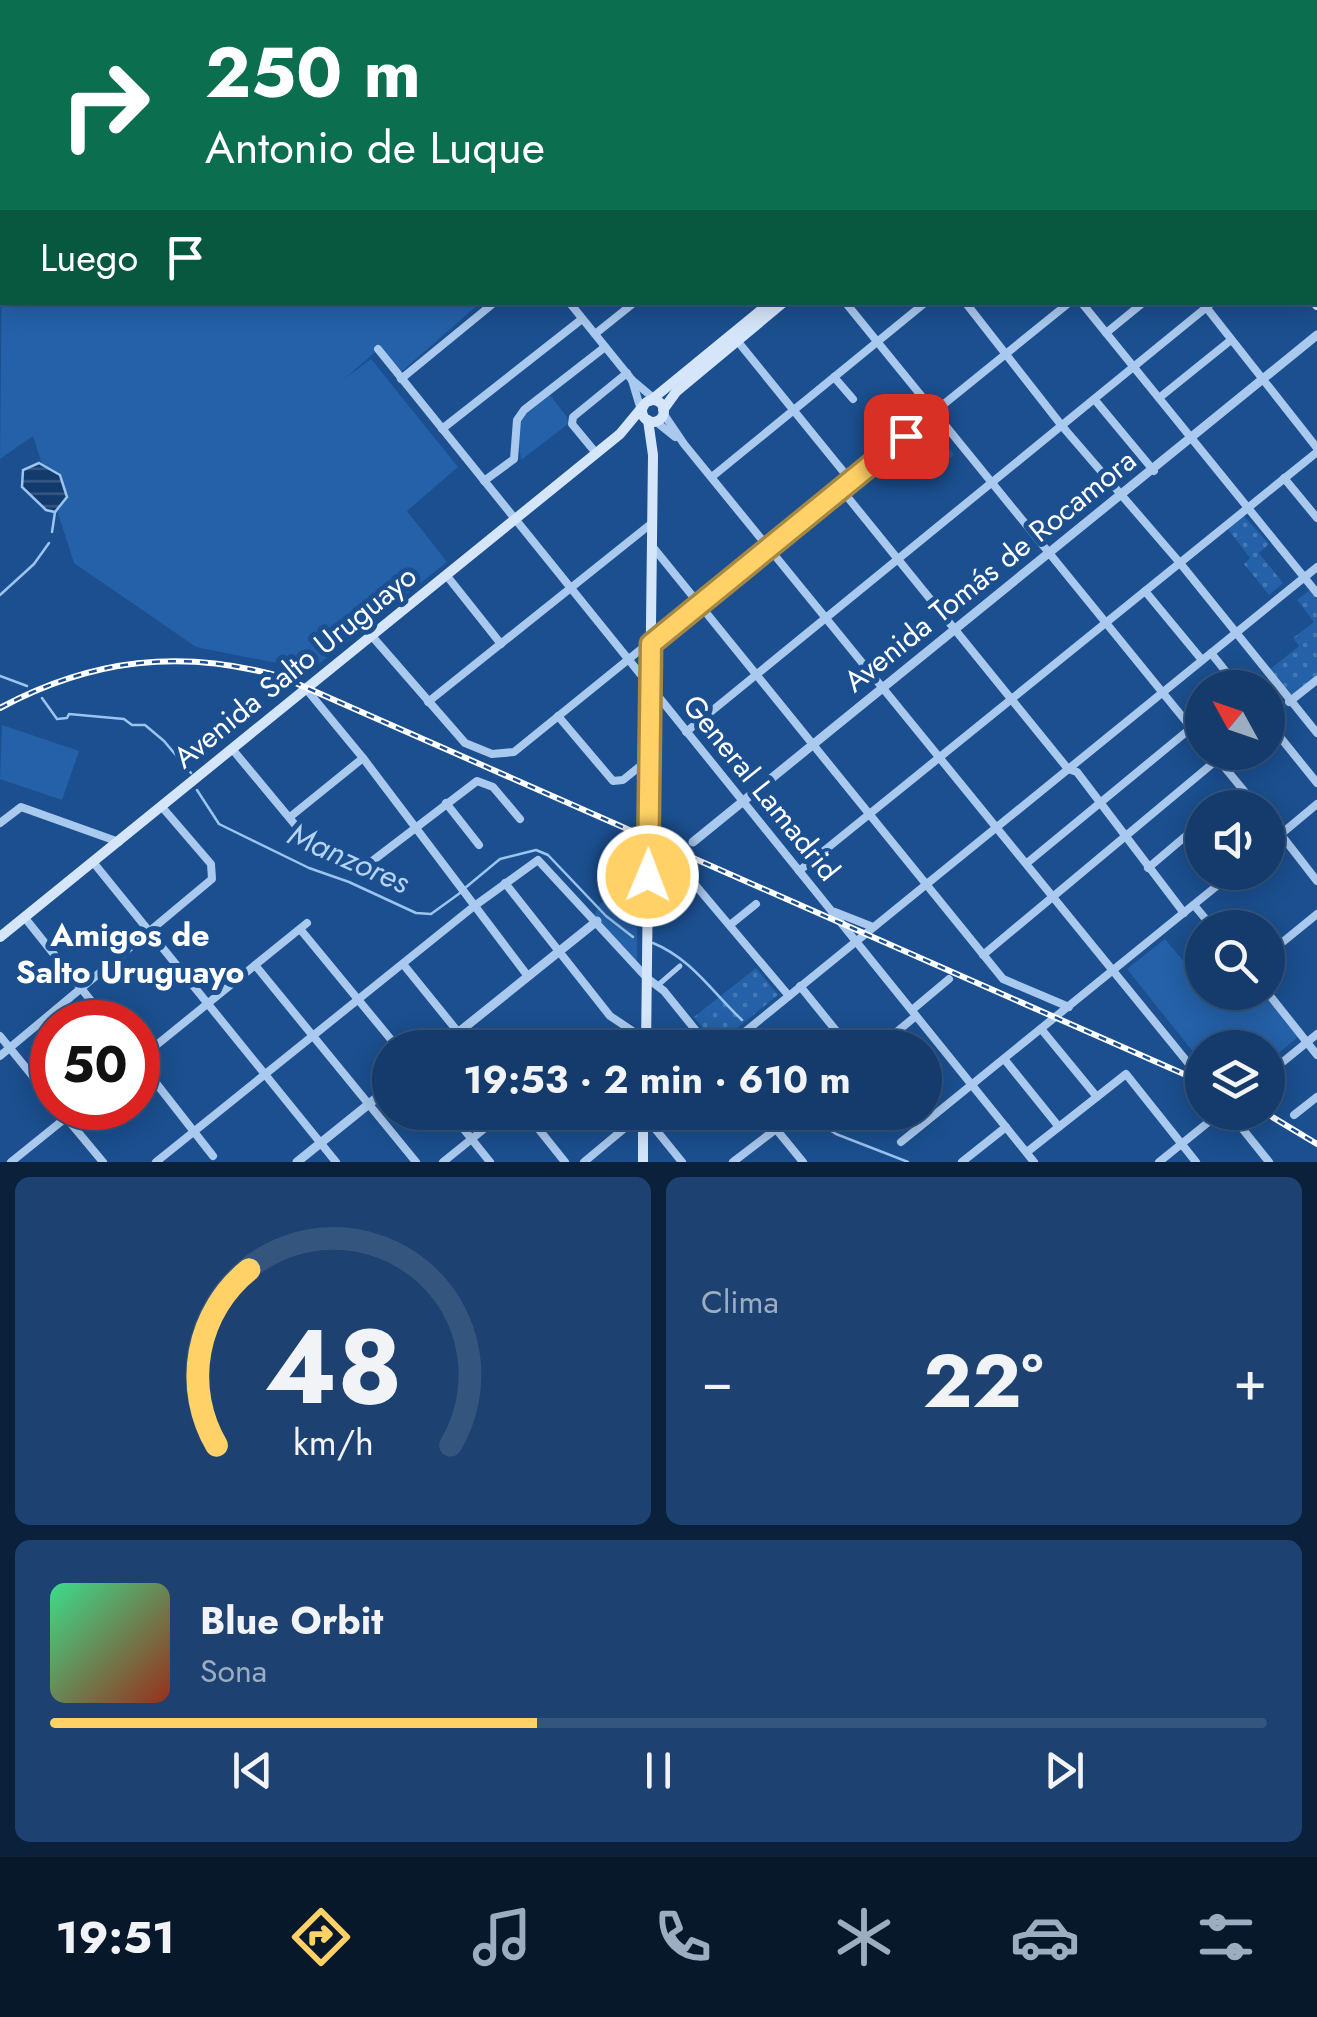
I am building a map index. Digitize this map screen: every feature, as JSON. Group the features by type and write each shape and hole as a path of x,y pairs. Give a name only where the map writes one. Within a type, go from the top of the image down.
{"main road":[{"name":"Avenida Salto Uruguayo","path":"0,938 306,690 368,632 447,576 620,434 653,413 768,305"},
{"name":"Avenida Salto Uruguayo","path":"735,337 780,305"},
{"path":"647,1030 652,982 648,876 653,413"},
{"path":"642,1162 643,1130"}],"street":[{"path":"401,378 491,305"},
{"path":"571,305 630,377 653,413 713,476 1185,1059"},
{"path":"595,334 631,305"},
{"path":"847,305 1185,719"},
{"path":"713,476 922,305"},
{"path":"967,305 1062,426 1180,563 1317,734"},
{"path":"368,632 465,743 492,754 514,752 1066,305"},
{"path":"1083,305 1317,593"},
{"path":"1106,333 1140,305"},
{"path":"686,732 992,485 1206,305"},
{"path":"799,871 1317,450 1208,305"},
{"path":"442,429 582,319"},
{"name":"Avenida Tomás de Rocamora","path":"693,842 1317,336"},
{"path":"735,337 851,481"},
{"path":"1159,398 1231,340"},
{"path":"484,481 514,459 518,420 524,410 606,347"},
{"name":"General Lamadrid","path":"378,349 1034,1162"},
{"path":"834,376 853,400"},
{"path":"630,377 653,413"},
{"path":"596,453 572,424 573,417 630,377"},
{"path":"1095,400 1154,470"},
{"path":"1284,478 1317,518"},
{"path":"841,489 1068,769 1077,772 1184,913"},
{"path":"428,702 652,524"},
{"path":"652,546 1002,978 1069,1008"},
{"path":"747,1030 1317,567"},
{"path":"447,576 501,644"},
{"path":"1145,591 1202,660"},
{"path":"1211,653 1225,670"},
{"path":"1290,702 1317,680"},
{"path":"306,690 363,758 528,975"},
{"path":"558,716 613,781 623,780 649,759"},
{"path":"1027,863 1185,734"},
{"path":"1285,743 1317,783"},
{"path":"233,750 324,855 367,865 469,785 483,782 493,787 520,819"},
{"path":"290,817 363,758"},
{"path":"983,954 1199,770"},
{"path":"1227,770 1243,790"},
{"path":"446,803 479,844"},
{"path":"1285,831 1317,804"},
{"path":"0,823 21,806 119,842"},
{"path":"0,1056 212,879 211,864 162,807"},
{"path":"1148,868 1185,837"},
{"path":"1285,839 1317,881"},
{"path":"156,1162 504,882 538,860 694,1030"},
{"path":"93,862 336,1162"},
{"path":"648,876 668,866 680,868 788,996"},
{"path":"504,882 610,1016 628,1030"},
{"path":"901,1142 1212,890"},
{"path":"730,926 756,904"},
{"path":"1194,905 1198,910"},
{"path":"832,911 873,927"},
{"path":"1285,940 1317,914"},
{"path":"24,918 90,1000"},
{"path":"461,1030 597,921"},
{"path":"160,1042 304,926 384,1030"},
{"path":"403,964 457,1030"},
{"path":"255,965 416,1162"},
{"path":"652,982 680,966"},
{"path":"896,1030 949,979"},
{"path":"800,986 835,1030"},
{"path":"1281,1010 1317,1055"},
{"path":"1042,1030 1097,1098"},
{"path":"1285,1060 1317,1034"},
{"path":"0,1036 30,1073"},
{"path":"1004,1060 1058,1126"},
{"path":"1026,1152 1126,1074 1196,1162"},
{"path":"160,1088 213,1156"},
{"path":"1294,1115 1317,1097"},
{"path":"297,1162 372,1102"},
{"path":"962,1162 1006,1127"},
{"path":"732,1162 776,1129 803,1162"},
{"path":"12,1162 50,1130"},
{"path":"77,1130 103,1162"},
{"path":"465,1130 490,1162"},
{"path":"443,1162 483,1130"},
{"path":"539,1130 565,1162"},
{"path":"584,1162 623,1130"},
{"path":"657,1130 682,1162"},
{"path":"1160,1162 1199,1130"},
{"path":"1243,1130 1269,1162"}],"shaded area":[{"path":"1,305 478,305 401,372 380,348 343,380 371,359 458,467 407,511 447,562 311,670 196,647 74,563 33,436 0,459"},
{"path":"550,395 568,424 521,460 520,419"},
{"path":"932,426 954,455 928,475 906,446"},
{"path":"39,463 60,475 67,497 55,512 46,510 22,487 23,470"},
{"path":"1243,515 1269,544 1259,553 1283,583 1269,595 1244,564 1250,558 1227,528"},
{"path":"1310,590 1317,599 1317,676 1291,697 1285,690 1285,670 1269,670 1299,646 1293,638 1314,622 1297,600"},
{"path":"2,725 79,751 62,800 0,779"},
{"path":"637,874 637,965 594,915 599,905"},
{"path":"1165,939 1185,963 1185,1010 1276,1010 1298,1037 1285,1048 1285,1030 1185,1030 1185,1042 1127,969"},
{"path":"756,968 778,995 735,1030 704,1030 694,1017"}],"waterway":[{"path":"52,532 55,512"},
{"path":"0,595 34,564 49,543"},
{"name":"Manzores","path":"0,676 27,686"},
{"name":"Manzores","path":"42,698 57,719 69,714 145,725 191,773"},
{"name":"Manzores","path":"197,790 219,824 309,868 416,913 431,914 460,893"},
{"name":"Manzores","path":"465,888 500,859 536,850 548,855 606,916 633,937"},
{"name":"Manzores","path":"653,943 690,967 742,1020"},
{"name":"Manzores","path":"830,1130 908,1162"}],"railway":[{"path":"0,708 68,678 138,663 209,663 282,677 1185,1075"},
{"path":"1285,1125 1317,1144"}],"district":[{"name":"Amigos de Salto Uruguayo","path":"130,954"}],"route":[{"path":"648,876 651,644 906,436"}]}
